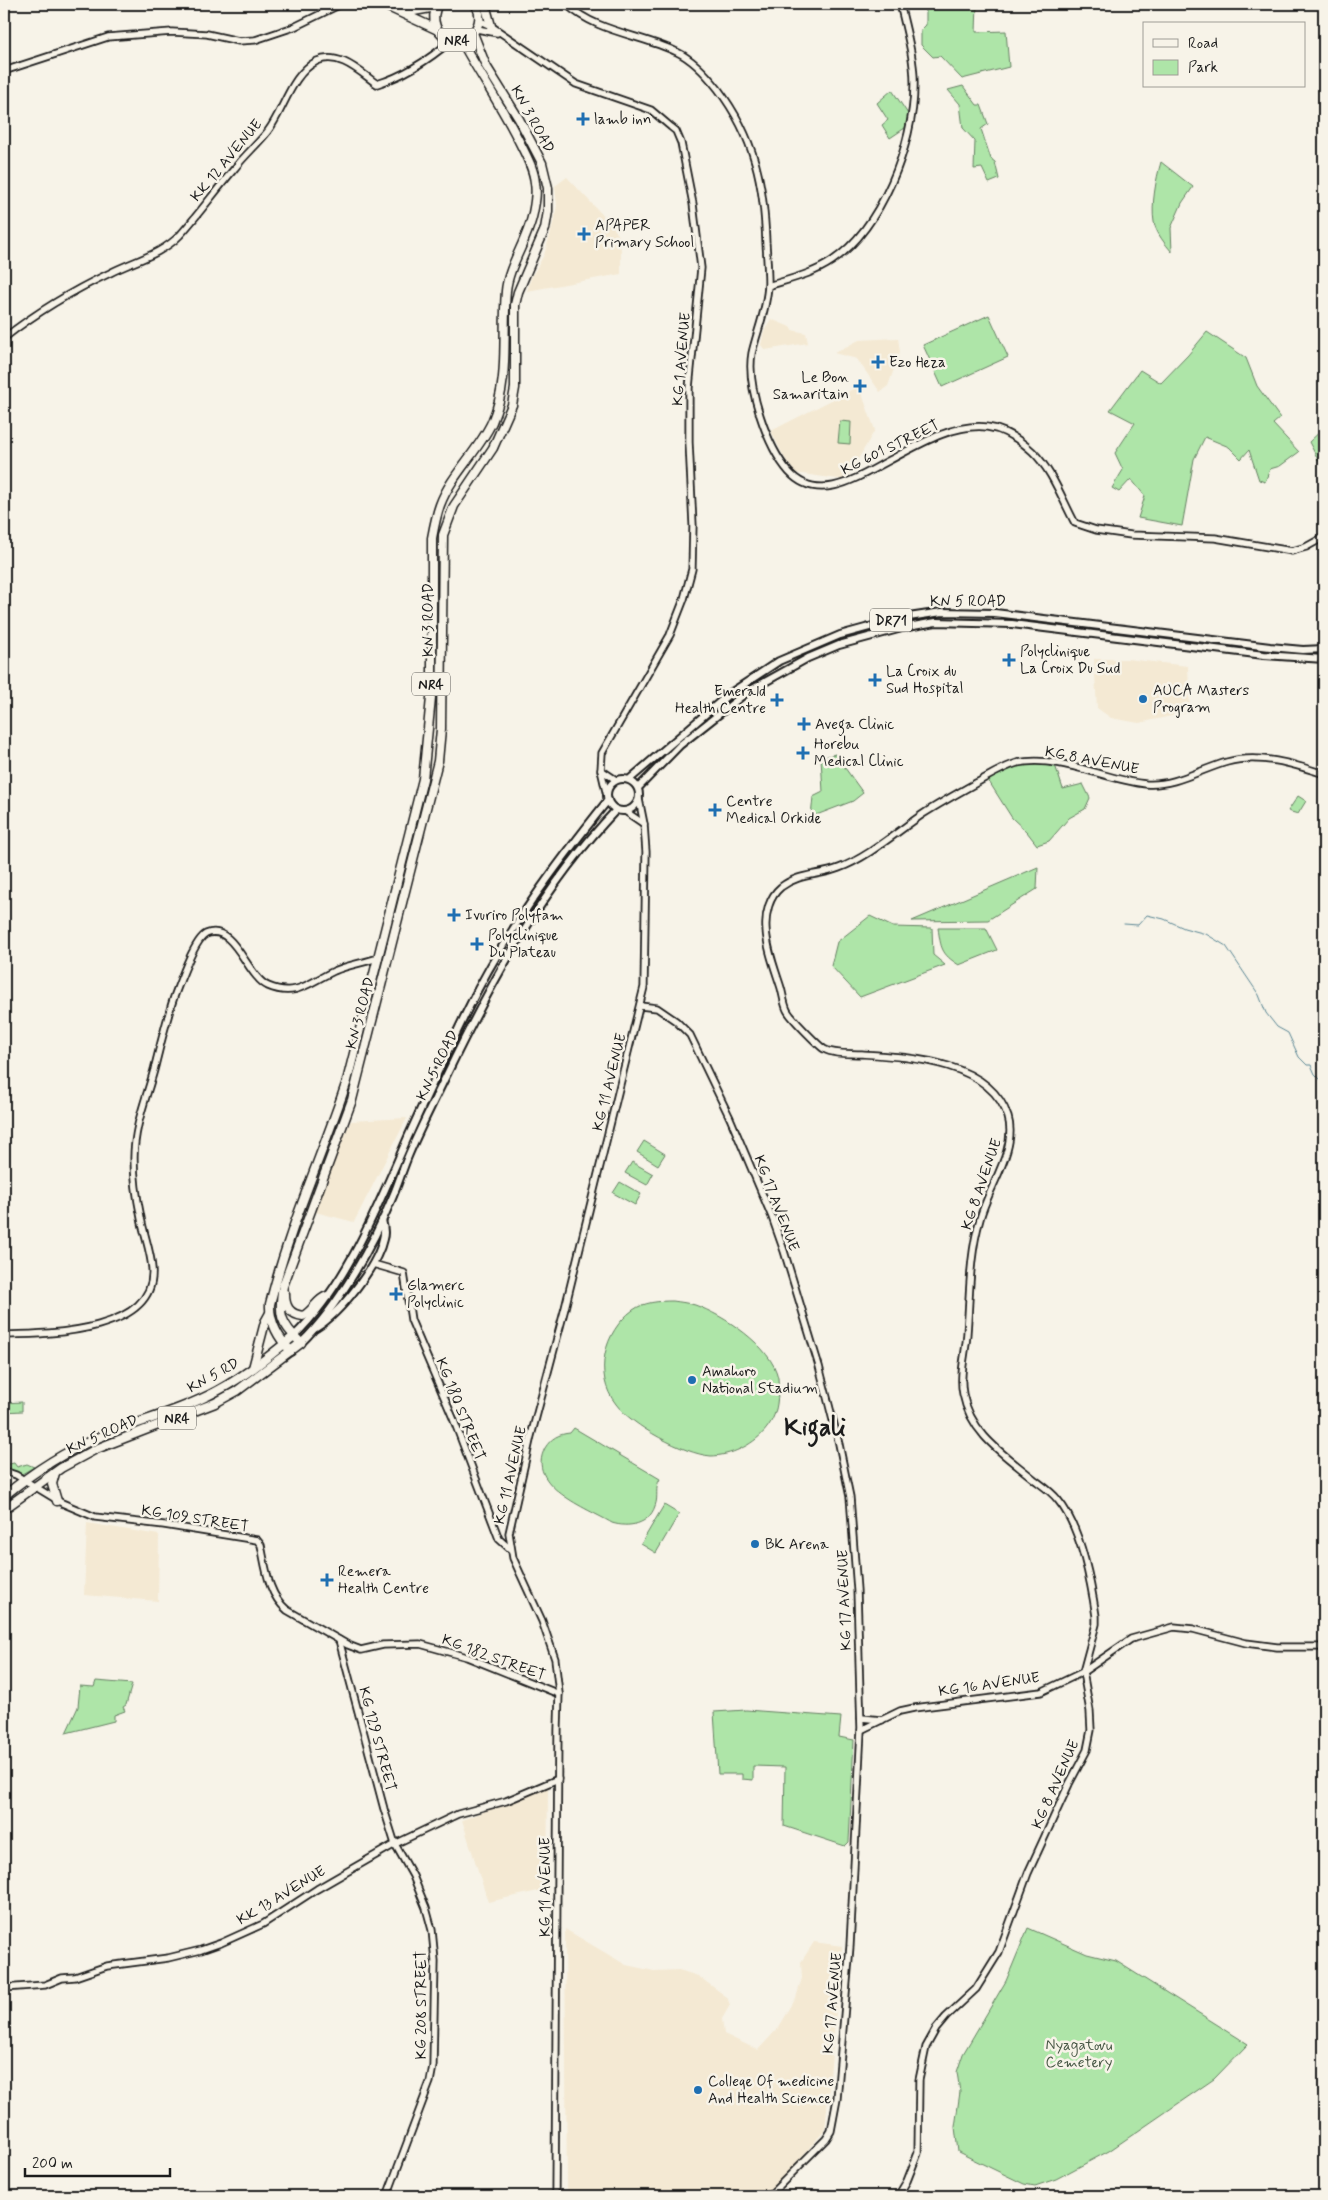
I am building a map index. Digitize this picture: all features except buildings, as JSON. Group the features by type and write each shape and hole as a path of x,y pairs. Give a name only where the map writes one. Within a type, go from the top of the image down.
{"highway":[{"path":"382,4 438,30"},
{"path":"394,4 414,11 437,5"},
{"name":"NR4","path":"437,5 434,23 438,30 452,40 461,40 475,31 480,21 478,8 475,4"},
{"path":"485,4 491,26"},
{"name":"NR4","path":"475,31 483,68"},
{"name":"NR4","path":"461,40 483,68"},
{"name":"KN 3 ROAD","path":"294,1336 282,1320 280,1312 283,1286 322,1176 347,1114 373,1021 438,761 441,729 442,535 454,506 493,448 512,405 515,388 515,305 518,292 545,229 548,211 548,188 542,163 519,119 483,68"},
{"name":"KN 3 ROAD","path":"252,1369 270,1313 274,1290 297,1215 337,1112 356,1047 423,779 432,688 431,596 433,530 440,504 450,485 480,444 497,408 504,356 506,289 527,238 536,200 536,182 530,164 483,68"},
{"path":"425,762 438,761"},
{"path":"337,1112 347,1114"},
{"path":"283,1286 287,1308 297,1316 308,1314 322,1297 327,1296"},
{"path":"270,1313 284,1344 291,1351"},
{"name":"NR4","path":"252,1369 294,1336 301,1343 291,1351"},
{"name":"KN 5 ROAD","path":"56,1471 96,1449 215,1403 237,1391 291,1351"},
{"name":"KN 5 RD","path":"24,1480 77,1447 217,1391 252,1369"},
{"path":"56,1471 52,1484 58,1501"},
{"name":"NR4","path":"4,1509 56,1471"},
{"name":"NR4","path":"4,1496 24,1480"}],"main road":[{"path":"959,612 959,621"},
{"name":"KN 5 ROAD","path":"630,780 722,699 779,661 840,634 902,618 959,612 995,613 1278,648 1324,649"},
{"name":"KN 5 ROAD","path":"638,788 680,745 726,707 761,684 808,658 872,634 936,622 959,621 1041,627 1264,655 1324,660"},
{"path":"616,780 630,780 638,788 639,799 634,807 625,811 616,810 607,798 609,787 616,780"},
{"name":"KN 5 ROAD","path":"327,1296 365,1233 468,1009 493,964 548,877 607,798"},
{"name":"KN 5 ROAD","path":"301,1343 313,1330 344,1286 382,1220 408,1155 483,1000 502,966 535,911 558,879 587,841 616,810"},
{"path":"313,1330 331,1317 373,1264 383,1240 382,1220"},
{"path":"294,1336 327,1296"}],"street":[{"path":"4,71 108,37 172,32 207,34 239,41 255,40 294,27 338,4"},
{"name":"KG 601 STREET","path":"566,4 586,18 613,31 677,52 700,69 718,89 738,118 748,138 758,165 765,204 768,286 765,306 752,354 751,364 755,394 759,418 775,453 789,472 801,482 814,486 843,485 866,475 925,442 964,428 989,427 1008,434 1033,452 1051,477 1075,523 1096,530 1131,536 1216,538 1292,551 1306,547 1324,536"},
{"path":"768,286 814,271 842,253 864,230 889,186 905,147 910,129 914,85 900,4"},
{"name":"KG 1 AVENUE","path":"480,21 491,26 576,84 651,110 676,130 681,143 693,204 700,250 699,296 689,388 689,450 693,525 692,569 684,600 670,635 605,746 601,770 607,798"},
{"name":"KG 1 AVENUE","path":"475,31 503,36"},
{"name":"KK 12 AVENUE","path":"4,338 53,303 111,272 157,252 178,237 214,196 247,153 267,132 279,116 303,71 310,65 325,58 336,58 377,84 403,74 441,50 452,40"},
{"name":"KG 8 AVENUE","path":"898,2196 907,2181 918,2153 919,2080 926,2047 946,2016 976,1989 999,1952 1028,1873 1060,1802 1087,1750 1091,1730 1090,1711 1083,1672 1096,1624 1096,1616 1078,1540 1059,1501 980,1434 968,1413 962,1388 972,1258 985,1201 1010,1141 1011,1130 1002,1103 993,1092 969,1073 955,1067 931,1061 826,1051 788,1012 769,952 766,928 769,904 774,894 784,885 802,876 839,868 859,858 945,800 1008,766 1019,763 1032,761 1060,764 1145,784 1175,781 1225,762 1243,758 1268,760 1324,774"},
{"path":"601,770 616,780"},
{"name":"KG 11 AVENUE","path":"555,2196 559,1694 557,1668 549,1639 510,1548 509,1533 514,1505 640,1006 644,974 646,852 644,824 639,799"},
{"path":"625,811 644,824"},
{"path":"4,1335 66,1332 121,1318 145,1299 153,1271 141,1218 134,1157 136,1132 175,995 196,945 202,936 210,933 220,934 235,943 260,982 285,990 295,991 335,971 378,958"},
{"name":"KG 17 AVENUE","path":"640,1006 657,1008 668,1015 690,1035 730,1118 772,1217 784,1251 819,1366 850,1497 857,1590 861,1730 850,1946 834,2119 831,2131 826,2139 769,2196"},
{"name":"KG 180 STREET","path":"373,1264 404,1273 406,1295 415,1330 453,1418 500,1539 510,1548"},
{"name":"KG 109 STREET","path":"4,1471 24,1480 58,1501 98,1518 145,1522 257,1540 261,1545 271,1586 278,1603 339,1640 361,1650"},
{"name":"KG 16 AVENUE","path":"861,1730 900,1711 914,1708 1041,1692 1083,1672 1131,1640 1174,1627 1193,1629 1246,1643 1277,1647 1324,1647"},
{"name":"KG 129 STREET","path":"339,1640 369,1757 395,1844"},
{"name":"KG 182 STREET","path":"361,1650 383,1645 420,1644 467,1657 559,1694"},
{"name":"KG 16 AVENUE","path":"861,1718 882,1720"},
{"name":"KK 13 AVENUE","path":"4,1988 45,1985 62,1978 75,1977 107,1966 168,1958 202,1950 221,1943 263,1924 317,1888 395,1844 458,1814 506,1801 558,1779"},
{"name":"KG 208 STREET","path":"387,2196 430,2082 435,2044 434,1938 426,1908 395,1844"}],"shaded area":[{"name":"APAPER Primary School","path":"567,177 611,224 619,236 621,274 527,291 531,278 544,255 551,232 557,206 555,186"},
{"path":"771,319 790,327 792,330 806,333 808,343 765,350 761,345 764,331"},
{"name":"Ezo Heza","path":"898,338 900,352 888,386 880,392 857,359 834,353 859,340"},
{"path":"859,386 875,430 846,480 795,473 784,457 771,431"},
{"name":"AUCA Masters Program","path":"1094,659 1127,659 1188,666 1190,712 1139,723 1111,718 1097,708"},
{"path":"407,1118 354,1222 315,1212 327,1175 351,1121"},
{"path":"87,1523 159,1535 158,1601 84,1595"},
{"path":"548,1787 547,1889 488,1902 462,1820"},
{"name":"College Of medicine And Health Science","path":"565,1929 626,1965 654,1971 679,1970 698,1976 727,1997 730,2005 722,2019 724,2034 758,2050 779,2027 796,1998 802,1978 801,1962 814,1942 842,1946 825,2130 791,2169 763,2196 567,2196"}],"green space":[{"path":"926,4 977,4 976,32 1006,31 1009,67 962,79 940,56 933,57 921,45 921,30 926,25"},
{"path":"963,86 977,105 981,105 988,124 981,129 991,159 995,162 999,179 989,183 982,168 974,169 975,141 963,128 960,104 948,90"},
{"path":"892,90 908,114 905,128 890,138 882,125 888,120 877,103"},
{"path":"1161,162 1193,187 1182,203 1171,228 1172,252 1159,234 1154,222 1154,192"},
{"path":"989,315 1008,357 942,387 923,345"},
{"path":"1207,332 1246,358 1257,386 1280,418 1273,424 1299,452 1280,466 1270,469 1265,482 1259,480 1249,450 1241,459 1229,447 1205,437 1194,459 1182,526 1138,518 1145,496 1131,479 1119,492 1112,488 1123,470 1115,453 1135,423 1110,410 1140,370 1161,383"},
{"path":"840,421 851,422 850,444 838,443"},
{"path":"1324,428 1324,471 1309,442"},
{"path":"835,754 863,793 853,801 811,817 813,797 823,792 821,758"},
{"path":"1034,761 1055,765 1063,789 1083,784 1090,798 1085,809 1069,818 1049,841 1037,845 1012,818 988,780 1015,766"},
{"path":"1298,796 1306,801 1298,814 1288,811"},
{"path":"1038,867 1037,889 988,920 912,921"},
{"path":"870,916 893,927 932,928 933,955 945,965 860,997 831,966 837,942"},
{"path":"938,928 986,928 997,950 959,965 945,954"},
{"path":"644,1141 665,1154 658,1165 637,1152"},
{"path":"632,1162 653,1174 647,1185 625,1173"},
{"path":"620,1182 641,1194 635,1205 613,1193"},
{"name":"Amahoro National Stadium","path":"673,1301 695,1305 732,1324 756,1343 774,1366 778,1378 778,1388 777,1404 773,1419 753,1441 730,1453 711,1456 700,1454 659,1438 624,1412 616,1404 609,1392 605,1380 605,1354 615,1329 637,1307 652,1302"},
{"path":"22,1402 22,1411 4,1412 4,1403"},
{"path":"574,1428 660,1479 657,1486 655,1506 643,1521 631,1525 612,1523 575,1503 551,1484 544,1474 541,1462 545,1448 553,1439 562,1434 570,1433"},
{"path":"14,1463 17,1467 27,1464 34,1467 22,1474 4,1471 4,1465"},
{"path":"664,1505 679,1514 656,1553 641,1544"},
{"path":"96,1681 132,1684 126,1705 123,1707 125,1711 114,1715 114,1721 66,1733 78,1707 80,1686 94,1687"},
{"path":"746,1710 841,1717 839,1737 854,1740 849,1842 845,1846 784,1826 785,1767 753,1766 753,1780 742,1779 742,1774 718,1774 714,1712"},
{"name":"Nyagatovu Cemetery","path":"1028,1928 1087,1954 1116,1961 1248,2044 1214,2079 1109,2151 1056,2179 1035,2186 1024,2184 958,2152 955,2127 960,2092 957,2072 963,2054 1006,1981"}],"waterway":[{"path":"1124,924 1138,925 1147,915 1206,934 1226,946 1259,995 1266,1013 1277,1027 1288,1033 1299,1057 1307,1065 1311,1065 1315,1074 1324,1083"}],"place":[{"name":"lamb inn","path":"583,119"},
{"name":"APAPER Primary School","path":"584,234"},
{"name":"Ezo Heza","path":"878,362"},
{"name":"Le Bon Samaritain","path":"860,386"},
{"name":"Polyclinique La Croix Du Sud","path":"1009,660"},
{"name":"La Croix du Sud Hospital","path":"875,680"},
{"name":"AUCA Masters Program","path":"1143,699"},
{"name":"Emerald Health Centre","path":"777,700"},
{"name":"Avega Clinic","path":"804,724"},
{"name":"Horebu Medical Clinic","path":"803,753"},
{"name":"Centre Medical Orkide","path":"715,810"},
{"name":"Ivuriro Polyfam","path":"454,915"},
{"name":"Polyclinique Du Plateau","path":"477,944"},
{"name":"Glamerc Polyclinic","path":"396,1294"},
{"name":"Amahoro National Stadium","path":"692,1380"},
{"name":"BK Arena","path":"755,1544"},
{"name":"Remera Health Centre","path":"327,1580"},
{"name":"College Of medicine And Health Science","path":"698,2090"}],"district":[{"name":"Kigali","path":"815,1426"}]}
